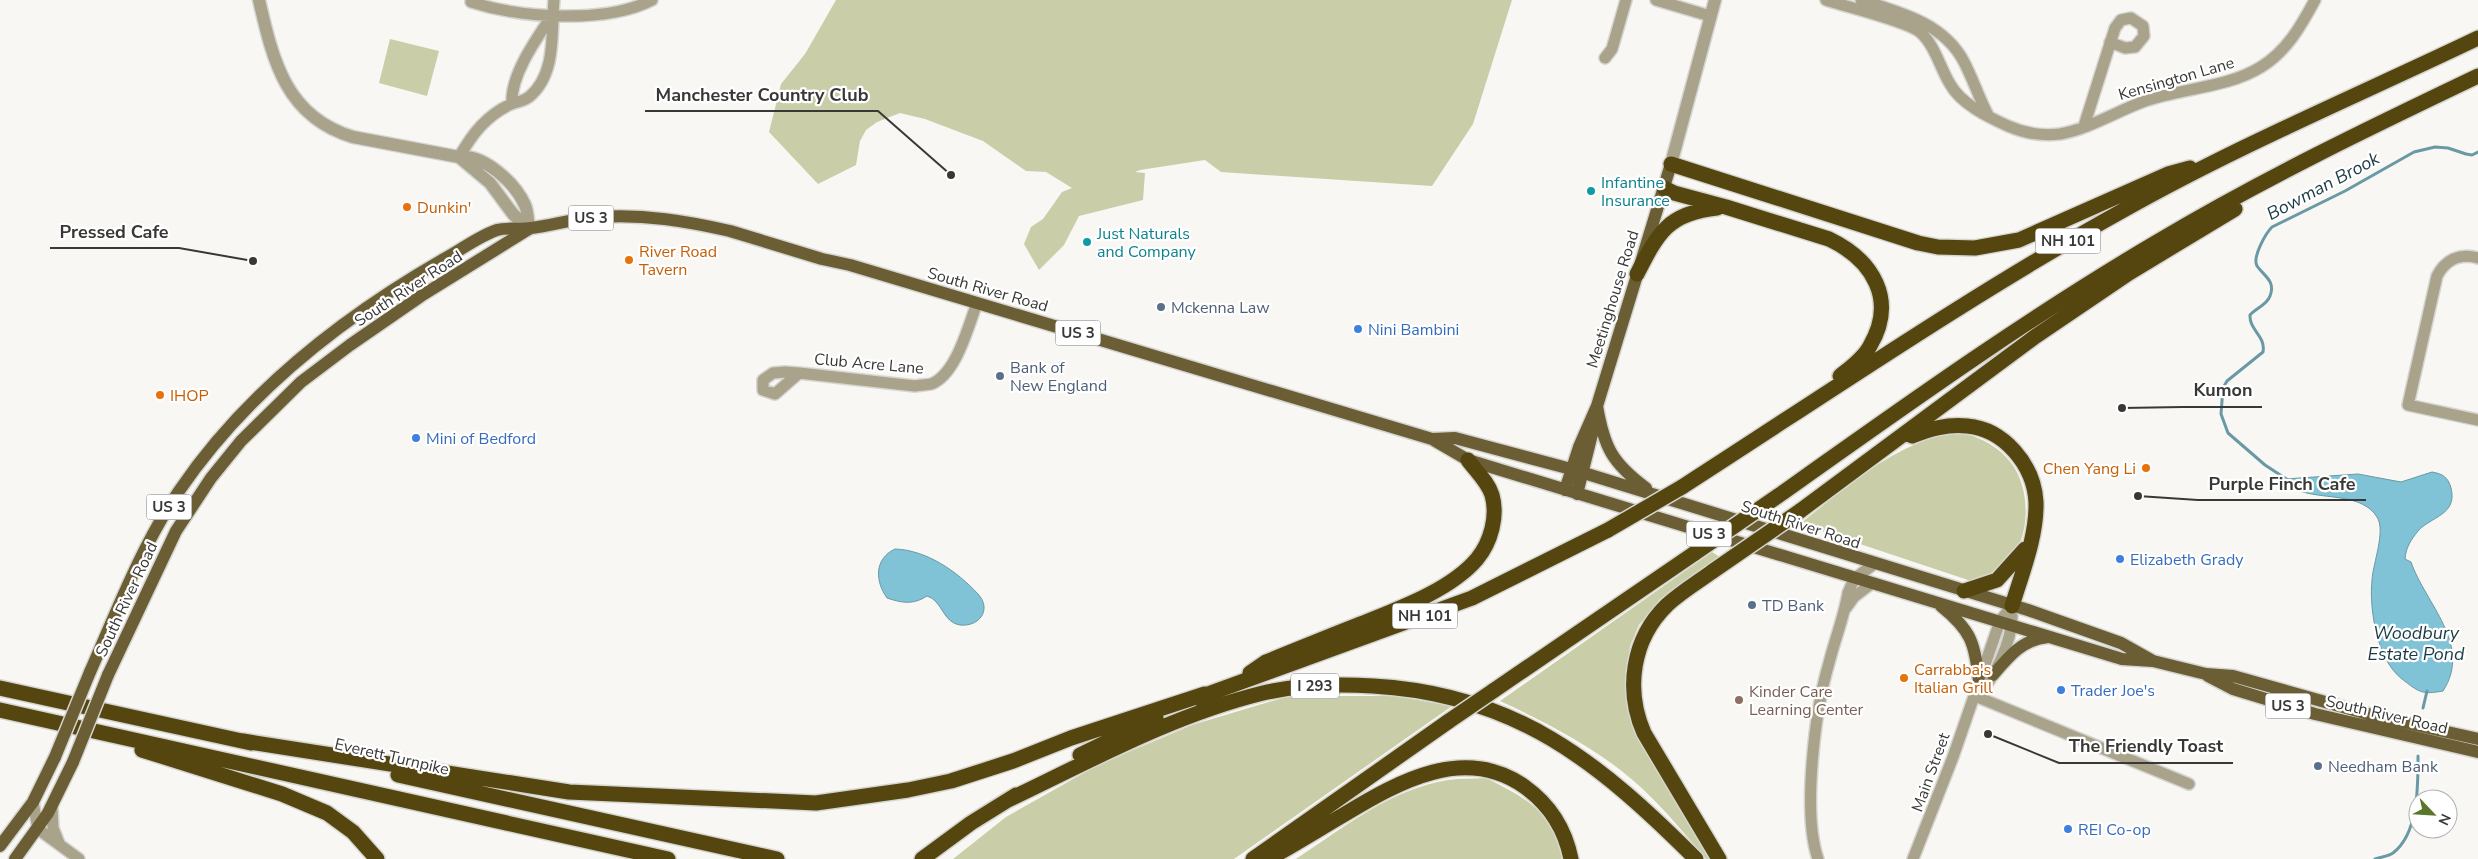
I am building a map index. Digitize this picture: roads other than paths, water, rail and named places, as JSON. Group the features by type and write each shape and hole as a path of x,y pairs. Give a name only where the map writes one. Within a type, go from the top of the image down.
{"highway":[{"name":"NH 101","path":"1008,800 1058,766 1205,694 1472,598 1608,530 1682,486 2048,253 2220,159 2478,38"},
{"name":"NH 101","path":"1253,859 1449,721 1778,496 1922,394 2077,290 2190,222 2337,143 2478,76"},
{"path":"1719,859 1644,733 1638,719 1632,692 1635,663 1639,649 1655,618 1682,592 1800,511 2036,336 2128,273 2304,167 2337,143"},
{"path":"1671,164 1896,238 1938,247 1956,248 1995,245 2019,240 2168,174 2220,159"},
{"path":"1664,188 1674,194 1726,207 1810,233 1845,247 1865,264 1875,279 1882,312 1870,347 1851,367 1803,402 1782,414 1727,457"},
{"path":"1637,274 1654,240 1670,223 1696,211 1726,207"},
{"path":"1894,442 1930,429 1968,426 1985,430 2006,443 2023,462 2032,479 2036,500 2035,518 2012,606"},
{"path":"1234,684 1266,662 1416,601 1458,576 1477,559 1490,534 1494,503 1487,485 1468,460"},
{"path":"1964,592 1997,580 2018,559 2029,544"},
{"name":"I 293","path":"922,859 971,823 1008,800 1162,728 1224,704 1264,693 1328,685 1407,688 1468,700 1522,722 1551,737 1588,762 1652,816 1696,859"},
{"name":"Everett Turnpike","path":"0,688 777,859"},
{"path":"243,741 569,792 816,802 908,790 950,781 1013,761 1071,738 1205,694"},
{"path":"0,710 668,859"},
{"path":"50,721 282,794 327,812 352,832 377,859"},
{"path":"1265,859 1272,857 1388,788 1420,775 1443,769 1466,768 1500,774 1521,784 1535,794 1547,806 1560,826 1571,859"}],"main road":[{"name":"Meetinghouse Road","path":"1571,492 1576,471 1595,424 1597,406 1671,164"},
{"name":"South River Road","path":"33,802 55,758 90,672 141,558 166,510 210,449 272,384 338,329 421,272 497,230 529,228 573,220 619,216 688,222 850,265 1432,438 1468,460 2122,659 2153,661 2206,674 2233,676 2375,716 2478,739"},
{"name":"South River Road","path":"15,859 52,807 108,675 155,571 176,531 200,493 241,441 301,382 350,345 421,296 529,228"},
{"path":"1597,406 1601,430 1608,451 1628,474 1654,494"},
{"name":"South River Road","path":"1432,438 1455,438 1654,494 2012,606 2121,644 2153,661"},
{"path":"1937,603 1969,633 1976,653 1979,681"},
{"path":"1993,675 2023,645 2038,638 2051,637"},
{"name":"South River Road","path":"2206,674 2233,689 2315,714 2478,752"},
{"name":"US 3","path":"0,846 33,802"}],"street":[{"path":"259,0 278,67 294,98 310,115 336,132 353,137 459,157 490,183 513,214 529,228"},
{"path":"459,157 481,123 512,104 530,96 541,80 552,50 554,0"},
{"path":"471,2 510,13 609,14 632,9 652,0"},
{"path":"1605,58 1612,49 1626,0"},
{"path":"1656,0 1710,16"},
{"name":"Meetinghouse Road","path":"1671,164 1715,0"},
{"name":"Kensington Lane","path":"1826,0 1920,33 1935,53 1954,90 1989,116 2010,127 2034,134 2060,134 2149,100 2237,78 2260,67 2292,40 2315,0"},
{"path":"1861,0 1916,18 1953,46 1964,62 1978,96 1989,116"},
{"path":"512,104 514,87 530,50 553,14"},
{"path":"2084,126 2110,42"},
{"path":"2478,258 2465,256 2451,260 2441,268 2408,405 2478,420"},
{"name":"Club Acre Lane","path":"799,373 915,386 930,384 942,377 952,366 977,303"},
{"path":"1818,859 1812,843 1810,803 1818,714 1828,664 1848,593 1854,578 1874,564"},
{"path":"1845,609 1854,597 1871,584"},
{"name":"Main Street","path":"1975,696 1986,688 1993,675 2012,606"},
{"name":"Main Street","path":"1914,859 1953,757 1979,681 2006,623"},
{"path":"1975,696 2188,784"},
{"path":"33,802 38,829 79,859"},
{"path":"52,807 53,828 59,843"}],"water":[{"name":"Woodbury Estate Pond","path":"2432,472 2442,475 2447,479 2451,488 2452,497 2450,504 2447,510 2418,531 2409,544 2405,559 2411,562 2444,625 2453,657 2451,674 2443,691 2430,693 2417,690 2393,670 2386,660 2376,633 2371,592 2380,539 2377,517 2363,504 2343,498 2303,492 2285,479 2358,474 2401,482"},
{"path":"895,549 918,553 940,563 961,577 982,600 984,611 982,616 973,623 960,625 950,620 936,602 927,596 917,601 907,602 887,598 880,585 880,564 888,553"}],"waterway":[{"name":"Bowman Brook","path":"2288,480 2265,465 2228,433 2221,414 2223,388 2227,381 2263,352 2262,342 2252,325 2250,315 2266,302 2271,291 2268,279 2256,262 2258,251 2266,234 2272,227 2345,191 2414,152 2435,147 2448,148 2472,155 2478,152"},
{"name":"Bowman Brook","path":"2423,708 2427,691"},
{"name":"Bowman Brook","path":"2375,859 2393,853 2402,844 2408,833 2417,794 2418,756"}],"place":[{"name":"Manchester Country Club","path":"951,175"},
{"name":"Infantine Insurance","path":"1591,191"},
{"name":"Dunkin'","path":"407,207"},
{"name":"Just Naturals and Company","path":"1087,242"},
{"name":"River Road Tavern","path":"629,260"},
{"name":"Pressed Cafe","path":"253,261"},
{"name":"Mckenna Law","path":"1161,307"},
{"name":"Nini Bambini","path":"1358,329"},
{"name":"Bank of New England","path":"1000,376"},
{"name":"IHOP","path":"160,395"},
{"name":"Kumon","path":"2122,408"},
{"name":"Mini of Bedford","path":"416,438"},
{"name":"Chen Yang Li","path":"2146,468"},
{"name":"Purple Finch Cafe","path":"2138,496"},
{"name":"Elizabeth Grady","path":"2120,559"},
{"name":"TD Bank","path":"1752,605"},
{"name":"Carrabba's Italian Grill","path":"1904,678"},
{"name":"Trader Joe's","path":"2061,690"},
{"name":"Kinder Care Learning Center","path":"1739,700"},
{"name":"The Friendly Toast","path":"1988,734"},
{"name":"Needham Bank","path":"2318,766"},
{"name":"REI Co-op","path":"2068,829"}]}
